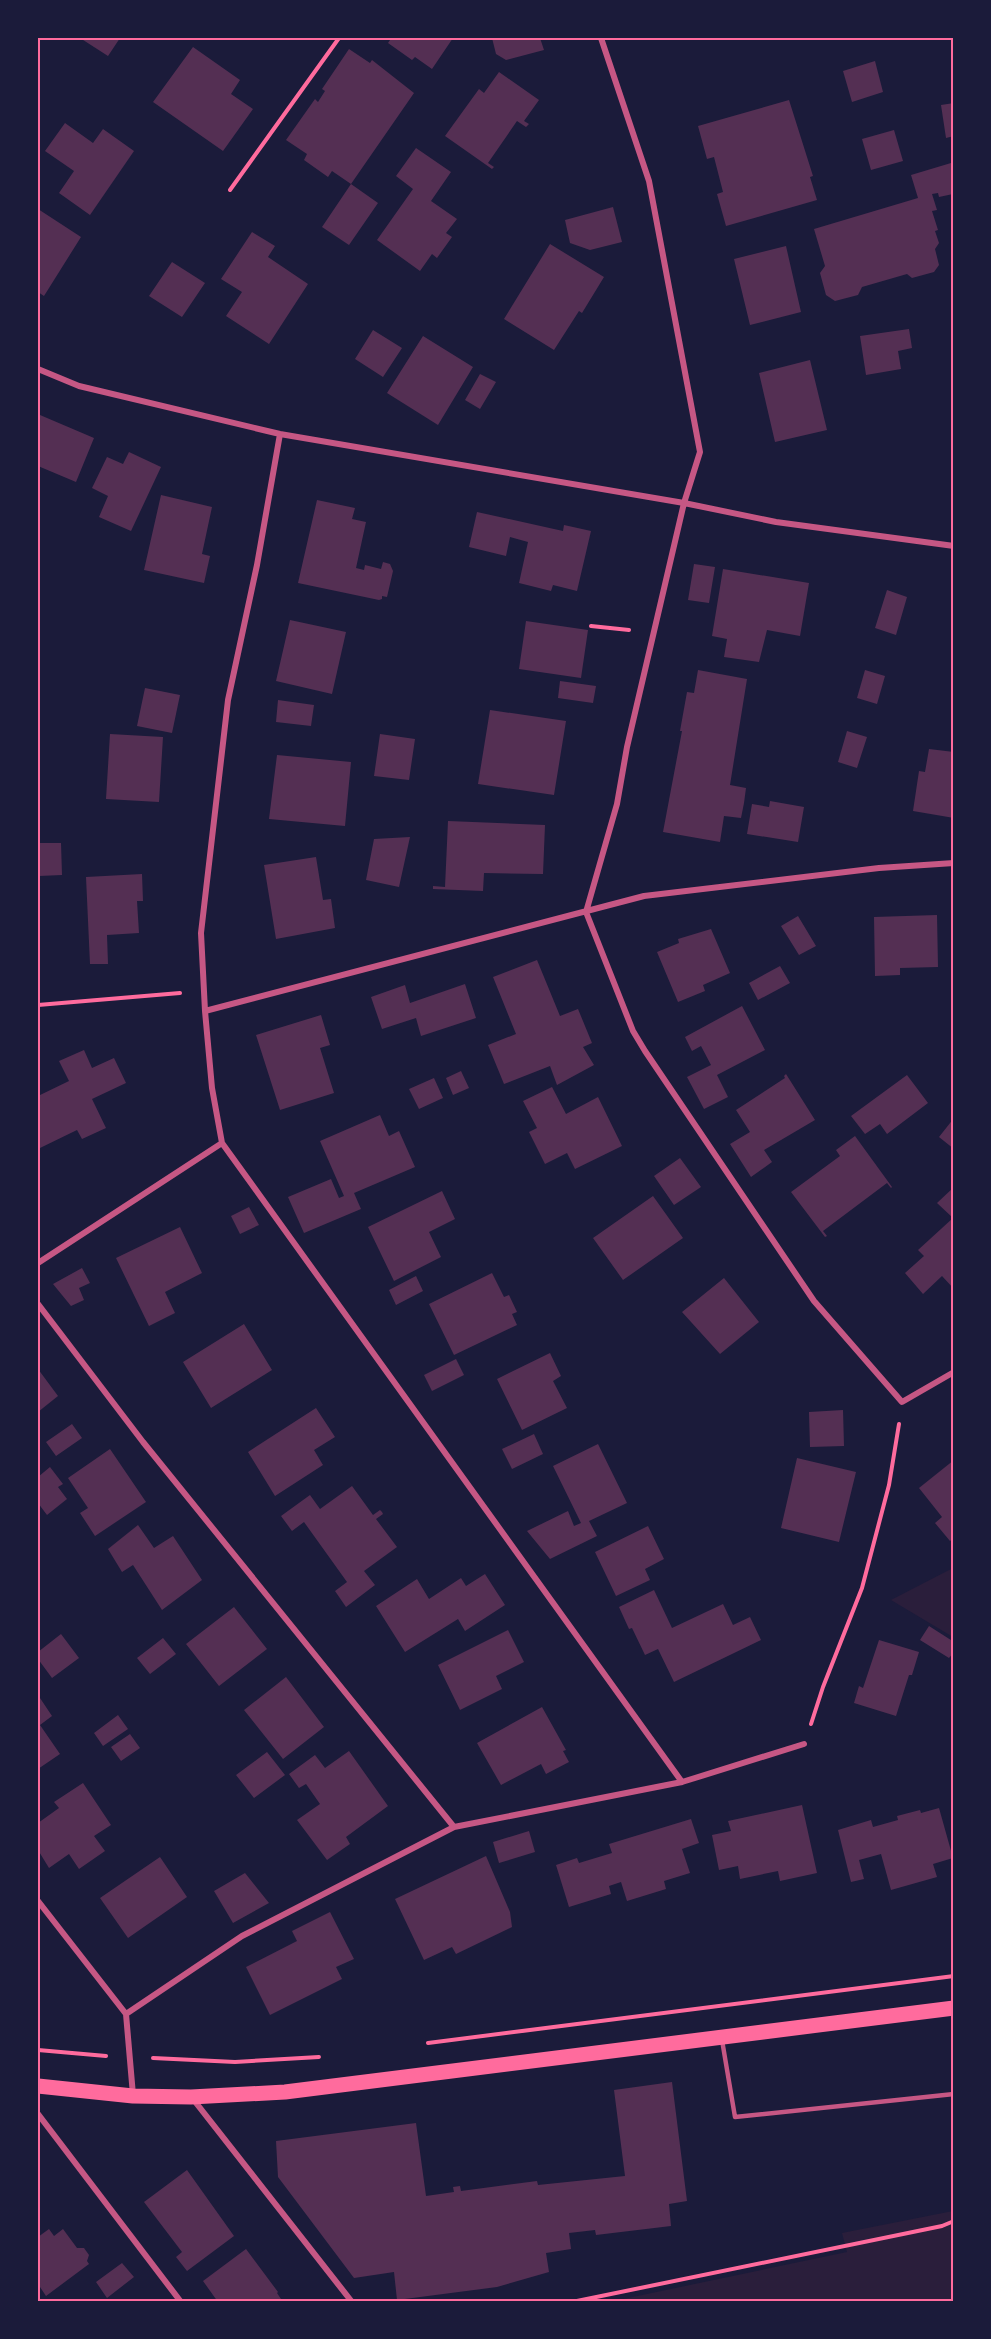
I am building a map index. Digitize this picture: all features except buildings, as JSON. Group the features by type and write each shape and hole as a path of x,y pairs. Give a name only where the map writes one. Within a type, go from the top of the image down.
{"main road":[{"path":"38,2086 133,2096 191,2097 285,2092 954,2008"}],"street":[{"path":"601,38 649,181 700,452 684,503 627,747 617,804 586,912 633,1031 814,1301 902,1402 954,1372"},
{"path":"38,369 79,386 280,434 684,503 776,522 954,546"},
{"path":"280,434 257,565 228,700 201,933 212,1088 222,1143 682,1782"},
{"path":"205,1011 644,896 879,868 954,863"},
{"path":"38,1263 222,1143"},
{"path":"38,1304 143,1442 454,1827"},
{"path":"126,2013 242,1936 454,1827 682,1782 804,1744"},
{"path":"38,1902 126,2013 133,2096"},
{"path":"191,2097 352,2301"},
{"path":"38,2114 181,2301"}],"lane":[{"path":"721,2037 735,2117 954,2094"}],"path":[{"path":"231,190 339,38"},
{"path":"591,626 654,635"},
{"path":"38,1005 204,991"},
{"path":"804,1744 823,1687 862,1588 889,1485 902,1402"},
{"path":"423,2044 954,1976"},
{"path":"38,2050 70,2054 235,2062 321,2056"},
{"path":"572,2301 942,2226 954,2221"}],"shaded area":[{"path":"953,1568 953,1637 891,1600"},
{"path":"953,2211 953,2301 609,2302 847,2252 842,2233"}]}
